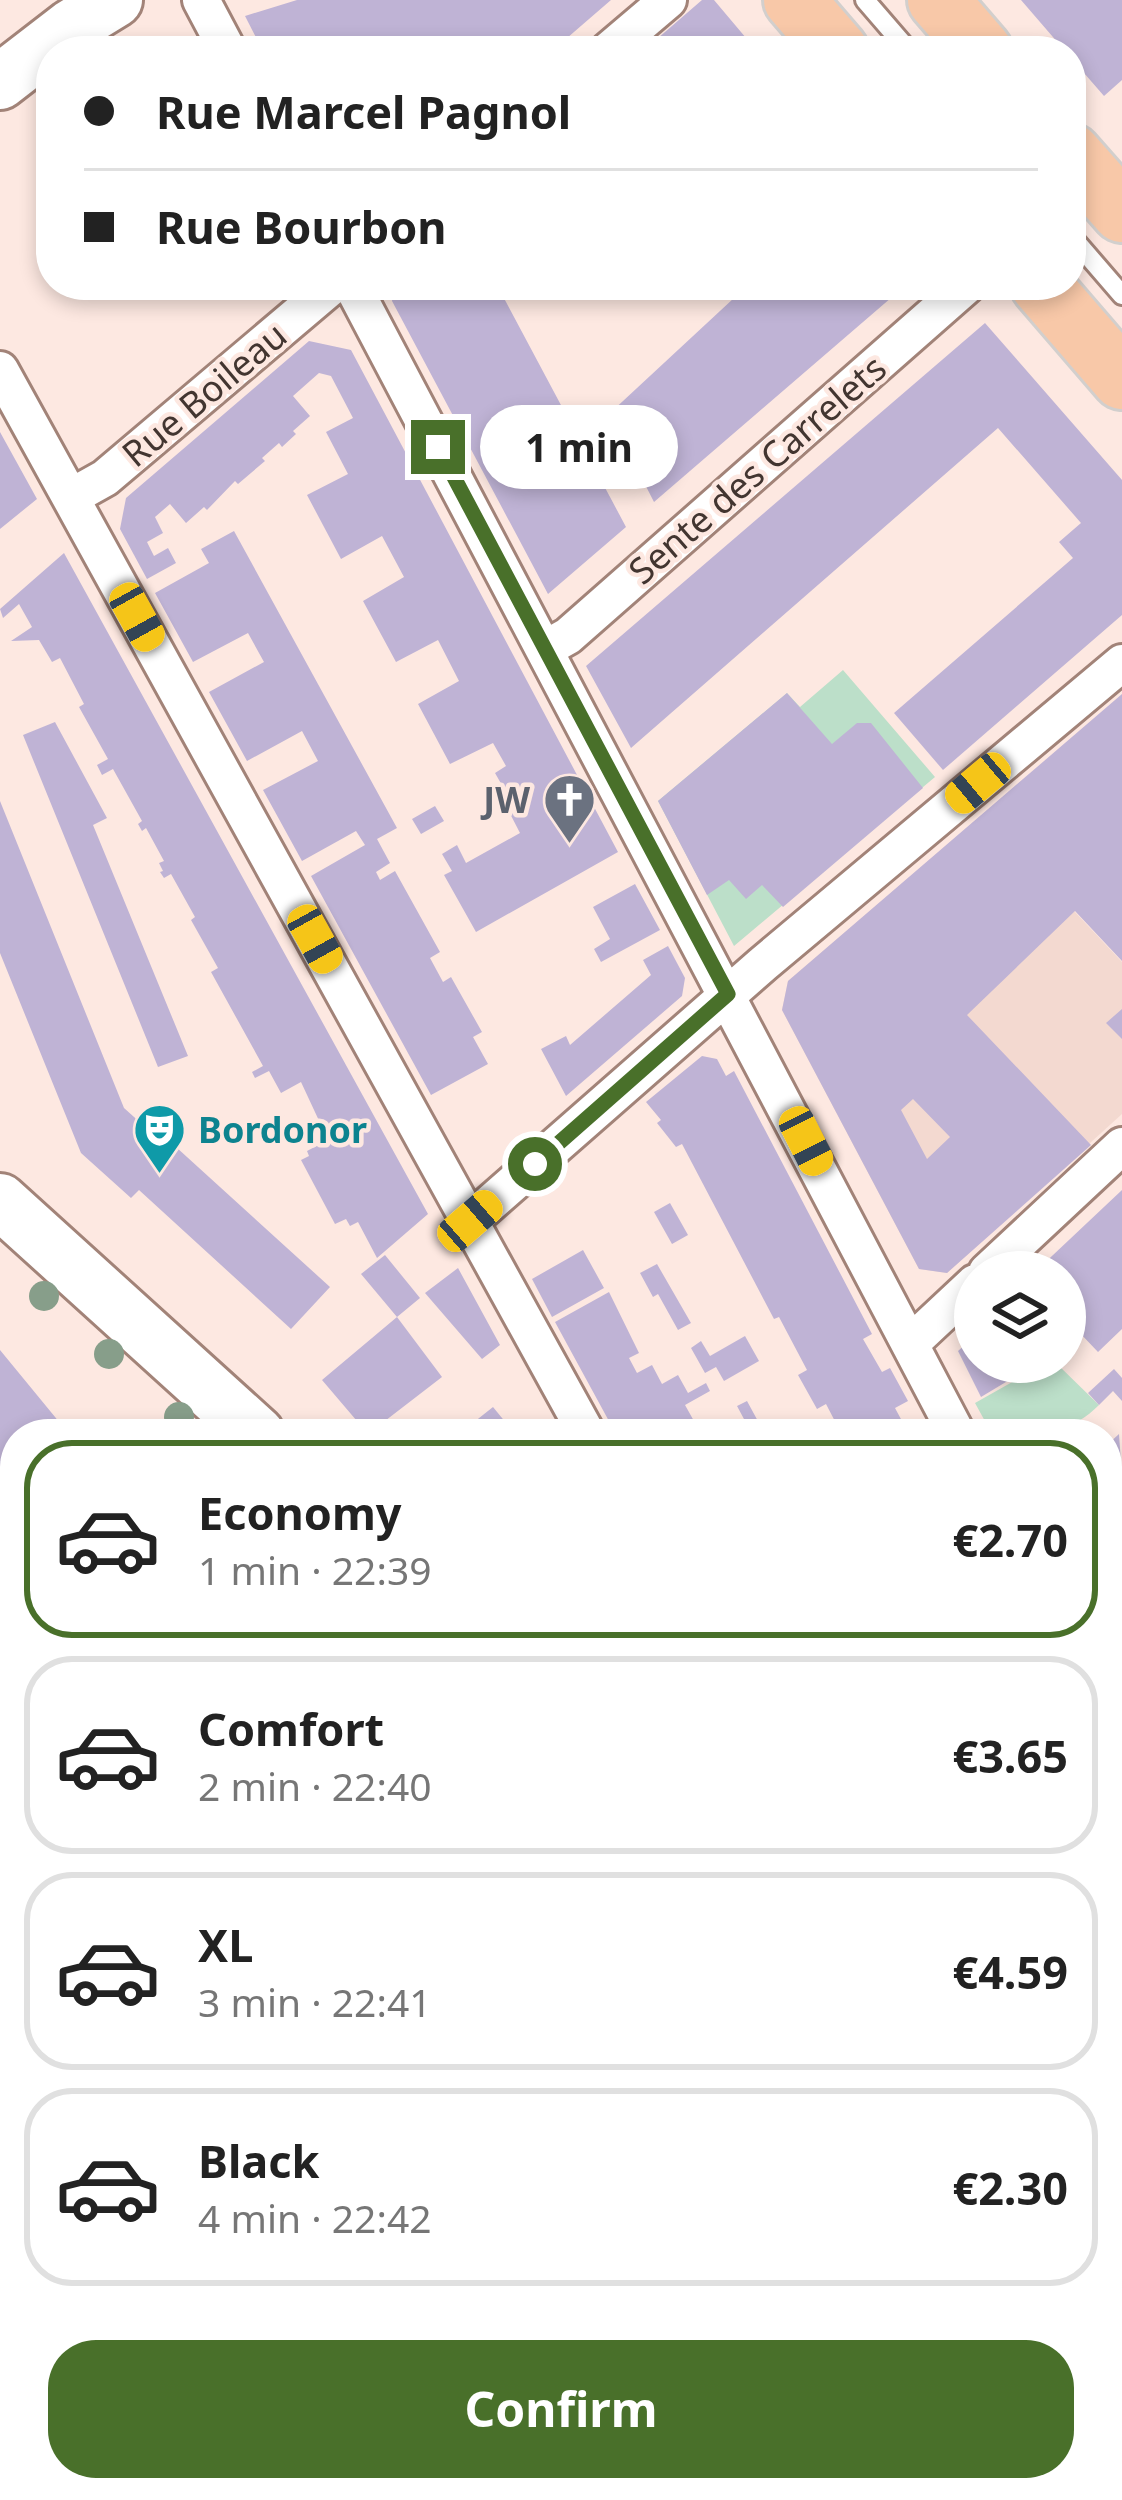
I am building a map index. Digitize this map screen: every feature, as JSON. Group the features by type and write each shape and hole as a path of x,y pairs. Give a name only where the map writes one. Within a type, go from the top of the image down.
{"main road":[{"path":"794,0 825,36"},
{"path":"938,0 969,36"},
{"path":"1086,171 1122,212"},
{"path":"1054,300 1122,379"}],"street":[{"path":"59,36 115,0"},
{"path":"201,0 220,36"},
{"path":"626,36 668,0"},
{"path":"0,82 36,54"},
{"name":"Rue Boileau","path":"70,496 105,478 315,300"},
{"path":"360,300 950,1419"},
{"name":"Sente des Carrelets","path":"545,649 568,636 950,300"},
{"path":"0,370 579,1419"},
{"path":"470,1221 728,994 1122,663"},
{"path":"1009,1251 1122,1145"},
{"path":"0,1201 240,1419"},
{"path":"912,1342 954,1303"}],"lane":[{"path":"865,0 896,36"},
{"path":"1086,253 1122,295"}],"shaded area":[{"path":"983,814 1122,962 1122,1114 971,1251 954,1251 954,1267 947,1273 919,1269 782,1010 788,981"}],"green space":[{"path":"843,670 935,777 734,946 658,801 787,693 800,707"},
{"path":"1011,1383 1076,1383 1099,1405 1081,1419 984,1419 975,1403"}],"building":[{"path":"297,0 611,0 569,36 255,36 245,16"},
{"path":"702,0 714,0 744,36 660,36"},
{"path":"1021,0 1122,0 1122,80 1104,96 1086,75 1086,36 1052,36"},
{"path":"505,300 626,527 548,594 392,301"},
{"path":"732,300 889,300 654,502 609,414"},
{"path":"985,323 1122,480 1122,615 943,770 894,713 1073,558 1059,542 1081,523 998,428 631,748 586,666"},
{"path":"309,341 351,350 618,852 476,932 444,875 452,871 442,854 457,845 466,863 520,833 505,804 511,801 495,773 506,766 493,743 450,764 418,704 459,681 438,640 396,662 363,601 404,577 382,536 341,559 307,495 348,474 326,432 353,418 331,376 319,373 293,396 310,416 282,447 279,443 262,458 265,461 238,484 235,481 207,510 204,507 186,523 170,504 155,517 163,533 147,542 154,556 168,548 176,563 147,579 120,529 126,498"},
{"path":"0,432 37,499 0,529"},
{"path":"234,531 397,828 377,839 390,863 376,872 380,880 395,871 440,952 430,958 443,982 451,977 482,1032 473,1037 488,1064 431,1095 311,876 365,845 356,831 302,861 263,790 318,761 302,731 247,761 209,692 264,662 248,633 193,662 155,593 209,563 201,549"},
{"path":"64,553 428,1214 377,1258 358,1222 350,1226 346,1219 335,1224 301,1160 309,1156 307,1151 328,1140 301,1082 281,1093 269,1071 255,1078 252,1072 263,1066 211,972 218,968 191,920 195,917 171,874 164,878 160,872 159,863 164,861 146,828 142,831 138,824 142,821 113,769 102,775 97,765 108,759 79,707 84,704 60,658 52,662 39,640 11,641 32,627 19,604 3,618 0,609"},
{"path":"787,693 832,744 857,723 871,723 923,788 783,907 762,885 746,899 729,880 707,895 658,801"},
{"path":"1122,694 1122,961 1075,911 967,1015 1091,1145 972,1251 954,1251 954,1267 947,1273 919,1269 782,1010 788,981","holes":["913,1099 950,1137 927,1159 901,1110"]},
{"path":"55,722 107,818 93,825 188,1056 158,1067 23,735"},
{"path":"0,801 124,1108 172,1151 176,1147 330,1287 291,1329 139,1190 131,1198 81,1153 0,953"},
{"path":"435,806 444,821 421,834 412,819"},
{"path":"635,884 660,930 601,962 594,949 610,939 593,907"},
{"path":"668,946 685,978 682,996 566,1096 541,1049 566,1036 570,1045 651,975 643,960"},
{"path":"1122,1009 1122,1039 1106,1023"},
{"path":"702,1056 717,1059 726,1076 734,1071 872,1334 863,1339 882,1372 890,1368 908,1401 895,1408 901,1419 834,1419 826,1404 817,1409 798,1375 807,1370 779,1317 774,1319 682,1144 676,1147 646,1102"},
{"path":"1122,1190 1122,1329 1098,1352 1086,1339 1086,1251 1057,1251"},
{"path":"670,1203 688,1235 672,1244 654,1212"},
{"path":"583,1250 604,1288 552,1317 532,1279"},
{"path":"385,1255 420,1298 397,1317 361,1274"},
{"path":"657,1264 691,1323 678,1330 640,1273"},
{"path":"458,1268 500,1345 482,1359 425,1293"},
{"path":"609,1292 639,1353 629,1358 637,1373 652,1365 662,1384 678,1375 688,1393 706,1383 710,1391 685,1405 693,1419 608,1419 555,1322"},
{"path":"397,1317 442,1377 387,1419 355,1419 322,1380"},
{"path":"745,1336 759,1361 724,1381 716,1367 705,1373 691,1348 701,1341 710,1356"},
{"path":"0,1350 57,1419 0,1419"},
{"path":"1114,1369 1122,1378 1122,1401 1113,1391 1099,1405 1088,1393"},
{"path":"974,1383 1004,1383 981,1397"},
{"path":"747,1401 757,1419 744,1419 737,1406"},
{"path":"493,1407 503,1419 478,1419"}],"place":[{"name":"JW","path":"569,845"},
{"name":"Bordonor","path":"159,1175"}],"route":[{"path":"438,447 728,994 535,1164"}]}
